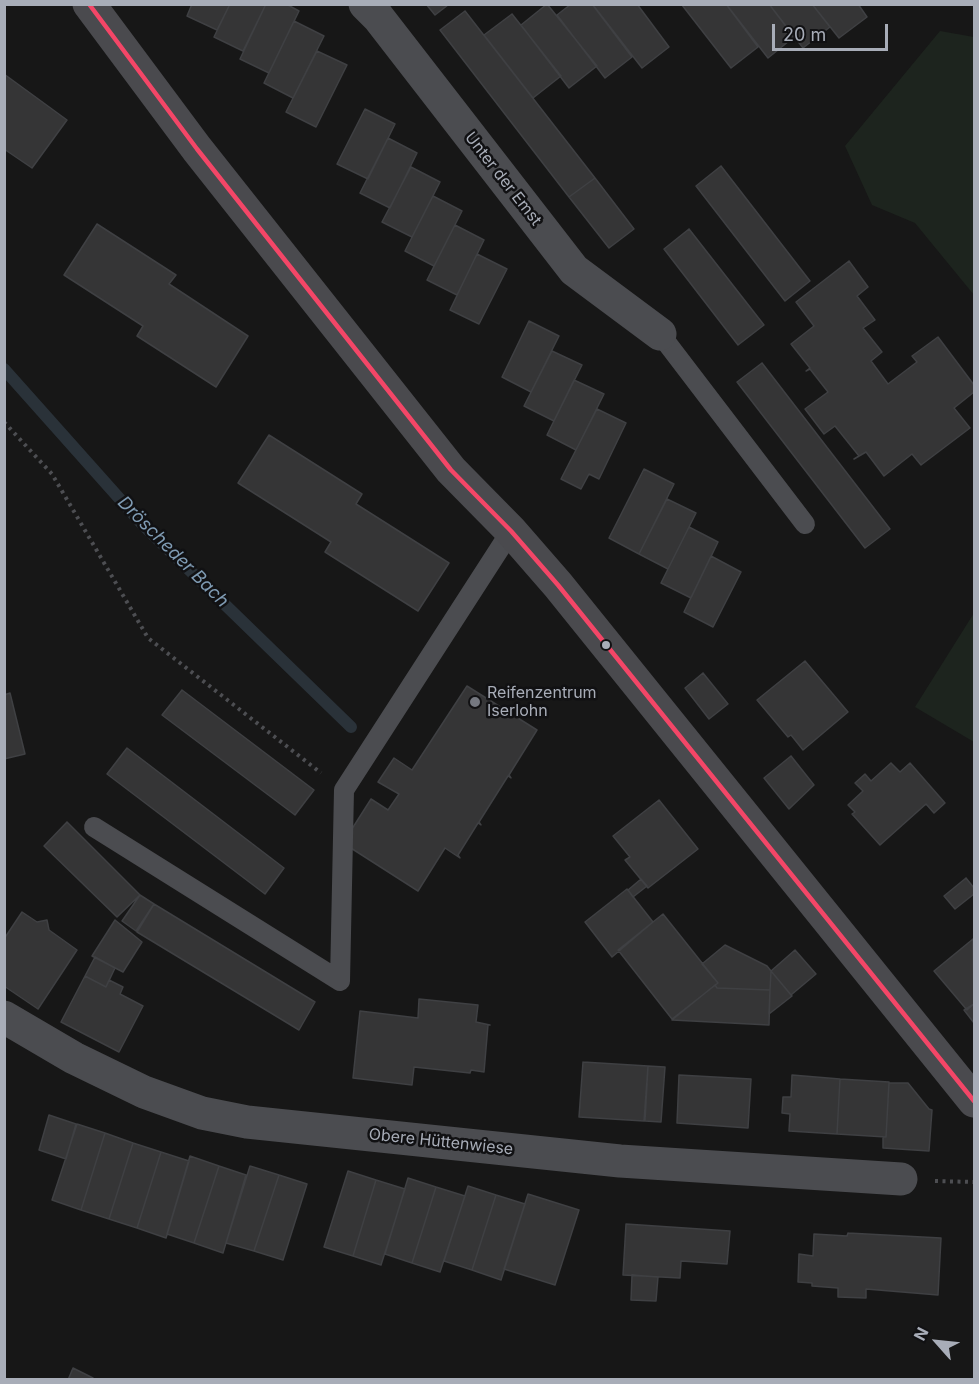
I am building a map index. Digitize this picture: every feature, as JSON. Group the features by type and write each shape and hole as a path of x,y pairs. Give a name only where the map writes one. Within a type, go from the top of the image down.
{"street":[{"path":"88,4 197,149 451,470 511,531 610,648 975,1101"},
{"name":"Unter der Emst","path":"365,4 386,27 574,270 660,334"},
{"name":"Obere Hüttenwiese","path":"4,1017 74,1058 144,1092 202,1113 247,1122 620,1161 901,1179"}],"lane":[{"path":"660,334 805,524"},
{"path":"94,827 340,981 344,790 511,531"}],"path":[{"path":"4,422 52,474 148,638 344,790"}],"shaded area":[{"path":"940,31 974,37 974,295 915,223 872,205 845,146"},
{"path":"974,613 974,742 915,707"}],"building":[{"path":"192,4 230,4 217,30 187,16"},
{"path":"230,4 266,4 243,51 214,37"},
{"path":"266,4 286,4 299,11 269,73 240,59"},
{"path":"426,4 448,4 448,5 435,15"},
{"path":"547,4 597,66 569,88 521,25"},
{"path":"571,4 592,4 632,57 605,78 557,15"},
{"path":"594,4 637,4 669,47 642,68"},
{"path":"726,4 758,47 731,68 682,5"},
{"path":"726,4 769,4 794,37 768,58"},
{"path":"769,4 812,4 830,27 803,48"},
{"path":"812,4 858,4 867,17 839,38"},
{"path":"465,11 595,178 569,197 440,30"},
{"path":"512,14 561,76 533,98 484,35"},
{"path":"294,21 324,36 293,98 264,83"},
{"path":"317,51 347,65 316,127 286,112"},
{"path":"4,74 67,120 32,168 4,149"},
{"path":"365,109 395,124 368,179 337,164"},
{"path":"388,138 417,153 390,208 360,193"},
{"path":"721,166 810,281 785,301 696,186"},
{"path":"411,167 440,182 412,237 382,222"},
{"path":"595,178 634,229 609,248 569,197"},
{"path":"433,196 462,211 434,266 405,251"},
{"path":"97,224 176,275 169,284 248,336 216,387 137,336 143,326 64,275"},
{"path":"455,225 484,240 457,295 427,280"},
{"path":"689,229 764,325 738,345 664,249"},
{"path":"477,254 507,269 479,324 450,310"},
{"path":"849,261 868,287 857,296 875,320 863,328 882,352 871,361 888,384 917,362 912,356 938,337 974,385 974,392 954,408 970,428 921,465 912,454 884,476 866,452 854,459 859,456 835,426 824,434 805,409 828,392 810,369 806,371 810,368 791,344 814,326 796,302"},
{"path":"529,321 559,336 531,392 502,377"},
{"path":"552,351 582,365 554,421 524,406"},
{"path":"762,363 890,529 865,548 737,382"},
{"path":"574,380 604,394 576,450 547,435"},
{"path":"597,409 626,423 599,479 589,474 581,489 561,479"},
{"path":"269,435 362,494 356,504 449,563 418,611 325,552 331,542 238,483"},
{"path":"644,469 674,484 639,554 609,538"},
{"path":"667,499 696,513 668,569 639,554"},
{"path":"689,527 718,542 691,598 661,583"},
{"path":"711,556 741,572 713,627 684,612"},
{"path":"805,661 848,712 803,750 791,735 788,737 757,700"},
{"path":"703,673 728,704 709,719 685,688"},
{"path":"467,686 537,730 509,775 511,778 508,776 479,822 481,825 478,823 458,855 460,858 445,848 418,891 343,843 371,799 388,810 399,794 378,782 394,758 412,770"},
{"path":"182,690 314,790 295,815 162,715"},
{"path":"10,693 25,754 4,759 4,695"},
{"path":"127,748 284,868 265,894 107,774"},
{"path":"791,756 814,785 789,809 764,778"},
{"path":"891,763 900,772 910,763 945,803 934,813 926,804 880,845 852,814 855,812 848,805 863,791 855,783 865,774 871,781"},
{"path":"659,800 698,849 648,888 625,860 630,857 613,836"},
{"path":"67,822 140,895 117,917 44,846"},
{"path":"966,878 974,888 974,894 955,909 944,896"},
{"path":"641,879 647,886 633,897 628,890"},
{"path":"627,889 653,922 612,957 585,922"},
{"path":"140,895 154,904 136,931 122,921"},
{"path":"154,904 315,1002 299,1030 137,932"},
{"path":"22,912 37,922 47,920 49,930 77,950 38,1009 4,986 4,939"},
{"path":"663,914 718,983 672,1019 618,950"},
{"path":"115,920 142,942 123,972 92,956"},
{"path":"973,939 974,1004 967,1010 934,971"},
{"path":"725,945 767,966 771,971 770,990 717,988 715,985 718,983 702,964"},
{"path":"795,950 816,974 791,995 771,971"},
{"path":"95,957 115,968 106,987 85,976"},
{"path":"771,971 792,996 769,1014 770,990"},
{"path":"85,976 106,987 109,980 123,987 120,994 143,1006 119,1052 61,1022"},
{"path":"715,985 717,988 770,990 769,1025 672,1020"},
{"path":"419,999 478,1005 476,1022 490,1025 488,1025 484,1072 471,1070 470,1073 414,1067 412,1085 353,1078 360,1011 418,1018"},
{"path":"974,1004 974,1023 964,1010"},
{"path":"583,1062 648,1066 644,1121 579,1117"},
{"path":"648,1066 665,1067 661,1122 645,1121"},
{"path":"679,1075 751,1079 748,1128 677,1123"},
{"path":"792,1075 840,1079 837,1134 789,1131 790,1114 782,1113 783,1097 791,1097"},
{"path":"840,1079 889,1082 886,1137 837,1134"},
{"path":"889,1083 908,1083 932,1110 929,1151 883,1148 883,1137 886,1137"},
{"path":"49,1115 76,1124 66,1159 39,1150"},
{"path":"77,1124 105,1133 81,1210 52,1200"},
{"path":"105,1133 133,1143 109,1219 81,1210"},
{"path":"133,1143 161,1152 137,1228 109,1219"},
{"path":"161,1152 189,1161 166,1238 137,1228"},
{"path":"190,1156 219,1166 194,1243 167,1234"},
{"path":"219,1166 246,1175 223,1253 194,1243"},
{"path":"250,1166 279,1175 254,1251 226,1243"},
{"path":"348,1171 376,1180 353,1256 324,1247"},
{"path":"279,1175 307,1184 283,1260 254,1251"},
{"path":"408,1178 436,1187 412,1263 385,1254"},
{"path":"376,1180 405,1189 381,1265 353,1256"},
{"path":"468,1186 496,1195 472,1270 444,1261"},
{"path":"436,1187 465,1196 440,1272 412,1263"},
{"path":"528,1194 579,1210 555,1285 504,1269"},
{"path":"496,1195 525,1204 501,1280 472,1270"},
{"path":"626,1224 730,1231 727,1264 681,1261 680,1278 623,1275"},
{"path":"848,1233 941,1238 938,1295 866,1289 866,1298 838,1297 838,1288 812,1286 812,1283 798,1282 799,1254 813,1256 814,1234 847,1236"},
{"path":"632,1275 658,1277 656,1301 631,1300"},
{"path":"73,1368 93,1378 93,1380 68,1380"}],"waterway":[{"name":"Dröscheder Bach","path":"4,369 143,525 351,727"}],"transit line":[{"path":"89,4 197,149 451,470 511,531 558,585 974,1101"}],"place":[{"name":"Reifenzentrum Iserlohn","path":"475,702"}]}
